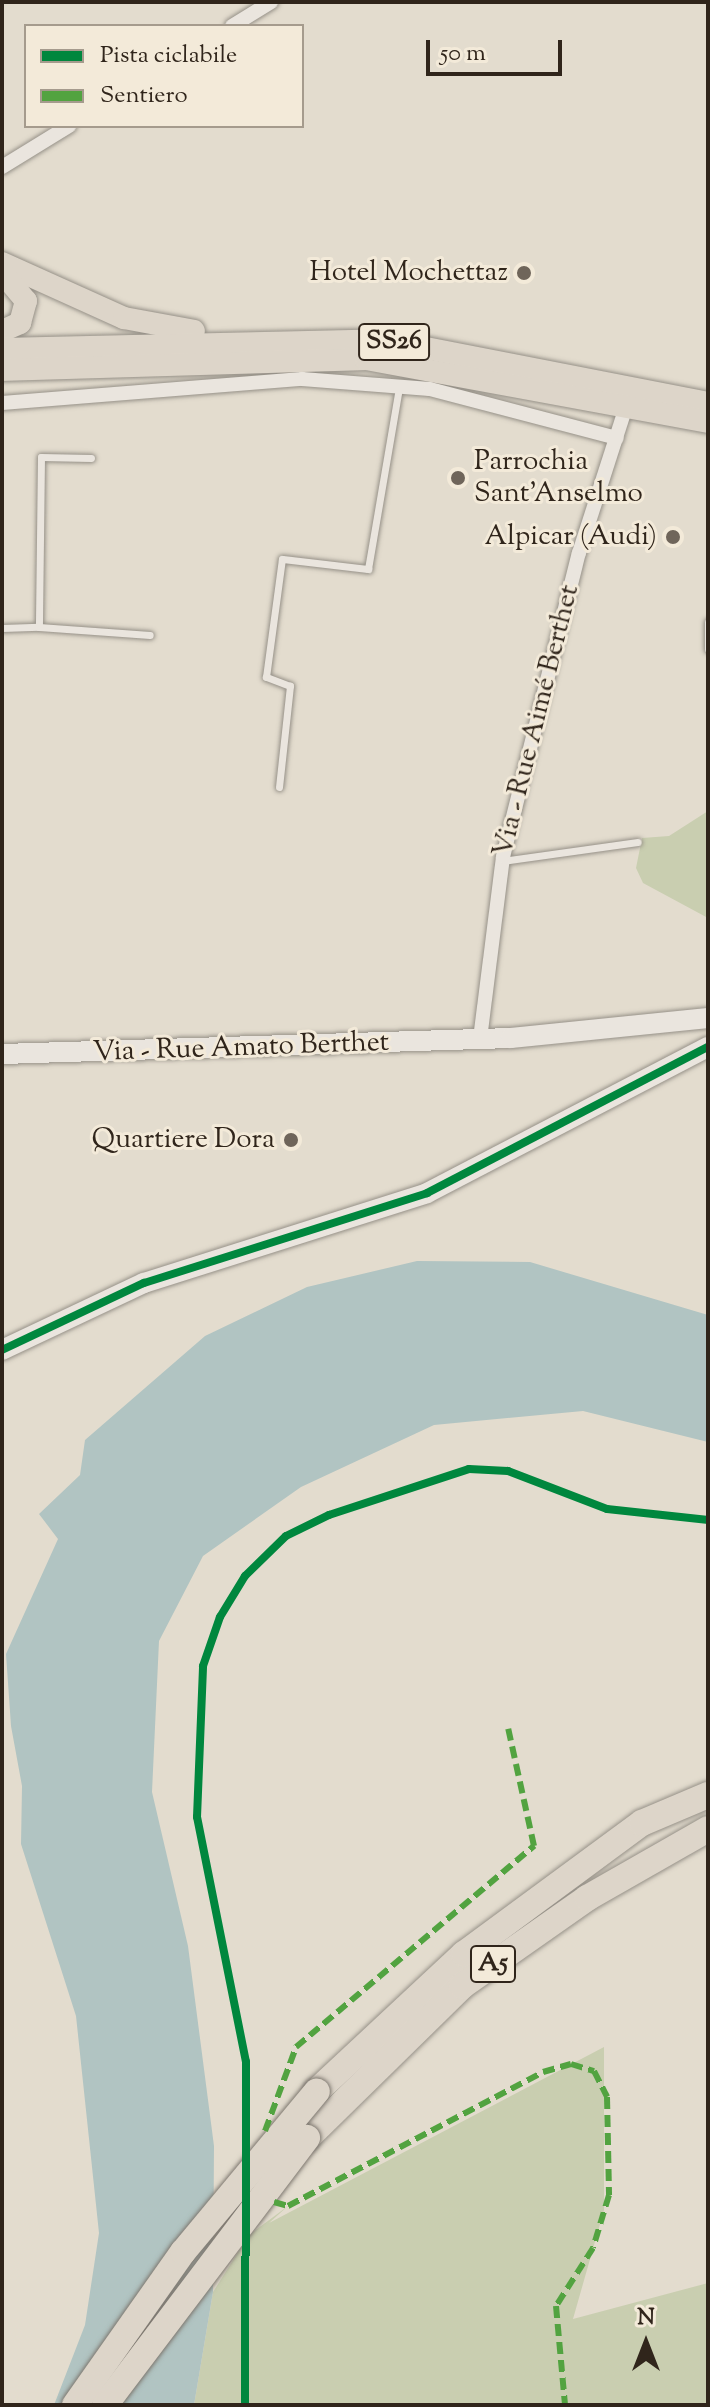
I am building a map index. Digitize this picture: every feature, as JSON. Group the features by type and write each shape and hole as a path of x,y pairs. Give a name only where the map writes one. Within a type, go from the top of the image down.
{"highway":[{"name":"A5","path":"75,2405 183,2252 317,2091 464,1954 642,1823 708,1795"},
{"name":"A5","path":"105,2405 307,2138 462,1986 587,1898 708,1829"}],"main road":[{"path":"2,331 20,323 26,301 7,270"},
{"path":"7,270 124,318 258,339"},
{"name":"SS26","path":"2,349 258,339 384,340 708,403"},
{"path":"2,370 366,359 625,410 708,422"}],"street":[{"path":"235,24 271,2"},
{"path":"2,167 66,128"},
{"path":"2,403 302,379 399,386 617,438"},
{"name":"Via - Rue Aimé Berthet","path":"480,1039 502,861 579,553 625,410"},
{"name":"Via - Rue Amato Berthet","path":"2,1054 480,1039 708,1018"},
{"path":"2,1350 144,1283 427,1193 708,1047"}],"lane":[{"path":"279,787 290,686 266,677 282,559 368,569 399,386"},
{"path":"39,627 41,457 91,458"},
{"path":"708,622 708,649"},
{"path":"2,628 39,627 150,635"},
{"path":"502,861 638,842"}],"green space":[{"path":"708,811 708,918 643,883 636,868 642,838 669,836"},
{"path":"604,2047 604,2210 573,2319 708,2283 708,2405 194,2405 213,2292 249,2235 288,2206 269,2223"}],"shaded area":[{"path":"417,1261 530,1262 708,1315 708,1442 583,1411 434,1425 301,1487 203,1556 159,1641 152,1792 188,1946 214,2146 213,2292 194,2405 54,2405 85,2325 99,2233 76,2016 21,1844 22,1786 11,1726 6,1654 58,1539 39,1514 80,1475 85,1440 205,1336 307,1287"}],"marked path":[{"path":"265,2131 296,2047 534,1846 507,1723"},
{"path":"274,2202 288,2206 543,2072 571,2064 594,2071 607,2097 609,2195 593,2248 556,2306 565,2405"}],"cycle path":[{"path":"2,1350 144,1283 427,1193 708,1047"},
{"path":"245,2405 246,2062 197,1817 203,1666 220,1617 245,1576 286,1536 329,1515 469,1469 508,1471 607,1509 708,1520"}],"place":[{"name":"Hotel Mochettaz","path":"524,273"},
{"name":"Parrochia Sant’Anselmo","path":"458,478"},
{"name":"Alpicar (Audi)","path":"673,537"},
{"name":"Quartiere Dora","path":"291,1140"}]}
